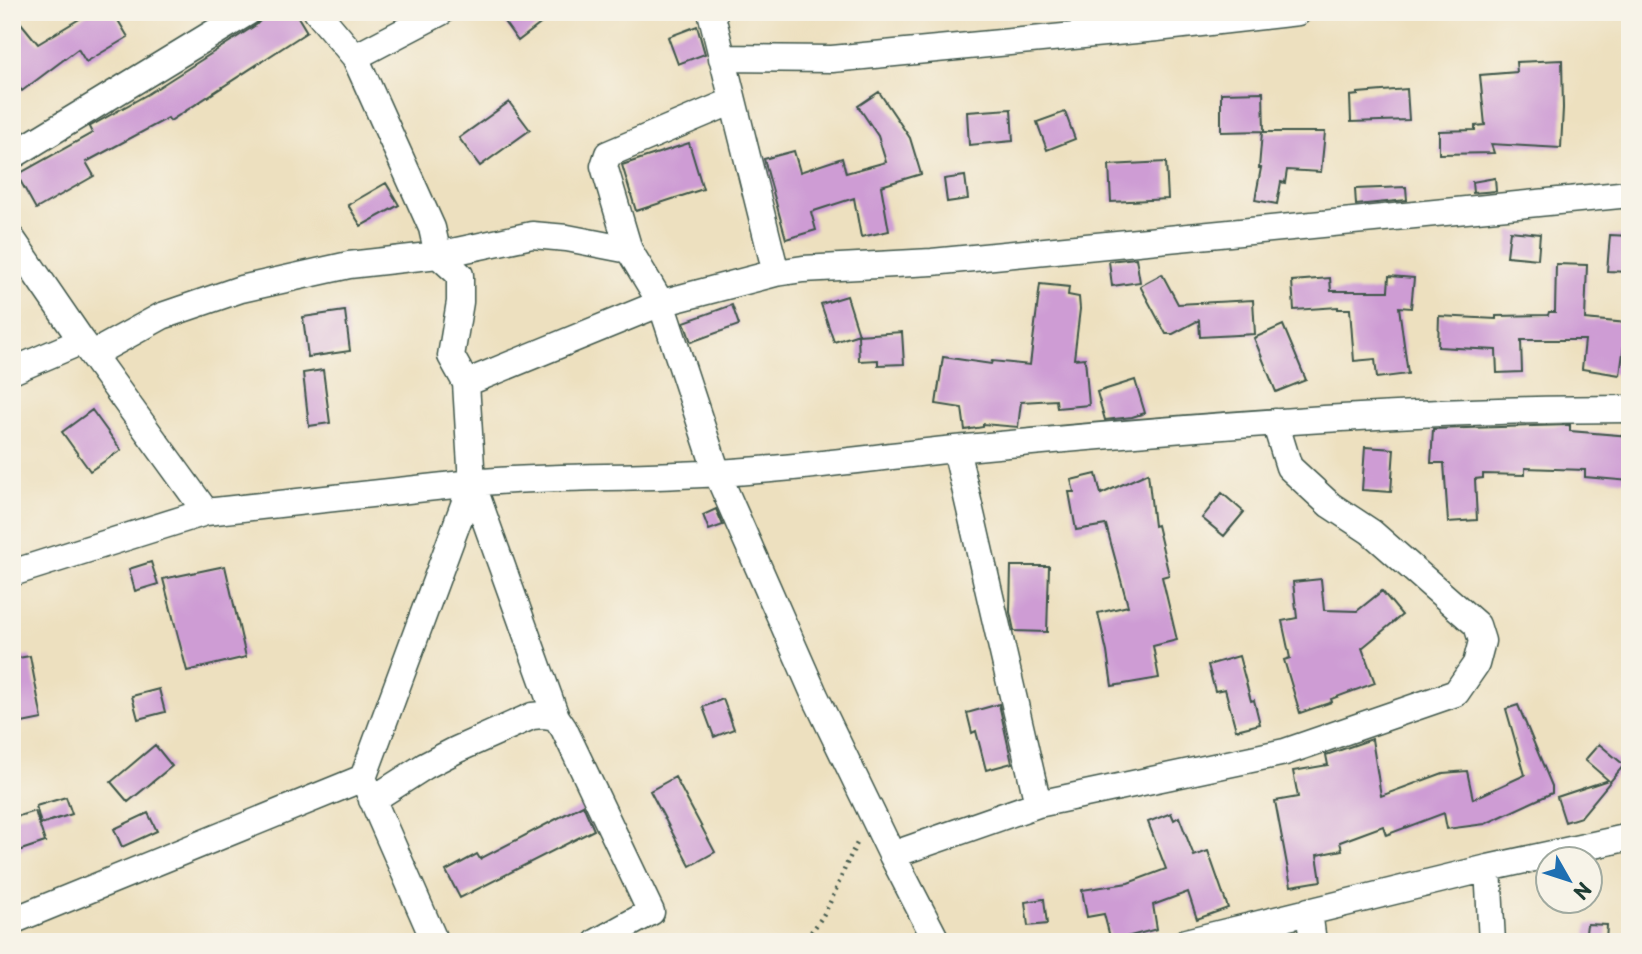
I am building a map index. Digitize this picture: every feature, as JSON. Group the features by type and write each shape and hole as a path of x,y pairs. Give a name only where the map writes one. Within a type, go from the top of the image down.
{"street":[{"path":"12,156 248,12"},
{"path":"317,12 355,57 432,228 439,255 460,275 460,302 451,356 466,383 472,483 556,717 651,912 597,942"},
{"path":"355,57 441,12"},
{"path":"711,12 776,273"},
{"path":"722,58 832,59 1154,20 1298,12"},
{"path":"733,102 608,154 604,166 629,250 661,303 718,474 815,696 937,942"},
{"path":"466,383 661,303 803,268 932,262 1597,195 1630,194"},
{"path":"12,372 88,347 162,316 241,289 349,265 439,255 533,234 629,250"},
{"path":"12,239 206,512"},
{"path":"12,573 206,512 508,479 718,474 956,449 1275,422 1405,414 1630,409"},
{"path":"892,855 1038,804 1284,752 1456,694 1476,664 1482,641 1477,625 1371,532 1330,505 1289,467 1275,422"},
{"path":"956,449 1038,804"},
{"path":"435,942 368,789 472,483"},
{"path":"12,921 368,789 425,766 532,716 556,717"},
{"path":"1186,942 1488,867 1630,837"},
{"path":"1488,867 1492,942"},
{"path":"1309,911 1313,942"}],"path":[{"path":"801,942 816,928 840,884 855,846 874,816"}],"building":[{"path":"12,12 38,44 91,12 113,12 128,37 86,62 78,49 22,91 12,79"},
{"path":"264,12 295,12 307,32 170,121 168,118 86,162 94,176 36,209 17,175 92,133 89,127 148,94 256,25"},
{"path":"497,12 556,12 518,41"},
{"path":"697,26 705,54 678,64 668,37"},
{"path":"1562,60 1561,148 1491,144 1494,153 1439,154 1439,131 1475,130 1475,126 1485,125 1480,75 1517,72 1516,62"},
{"path":"1407,89 1409,120 1351,122 1350,96"},
{"path":"879,92 910,138 921,174 881,186 889,231 861,237 854,198 811,212 816,230 786,239 764,159 794,151 800,172 842,158 846,173 886,162 878,136 858,106"},
{"path":"1263,92 1264,131 1221,132 1221,93"},
{"path":"509,102 530,130 480,166 459,138"},
{"path":"1011,109 1013,141 969,145 967,112"},
{"path":"1065,112 1075,139 1047,150 1037,122"},
{"path":"1262,132 1325,132 1321,172 1287,170 1285,183 1281,182 1277,204 1255,200 1261,168"},
{"path":"689,143 703,189 636,211 622,165"},
{"path":"1166,162 1168,199 1111,202 1109,165"},
{"path":"965,176 968,199 947,202 944,179"},
{"path":"1495,178 1496,191 1473,193 1472,182"},
{"path":"386,183 399,205 361,226 348,205"},
{"path":"1406,187 1407,200 1356,205 1355,189"},
{"path":"1510,231 1540,234 1538,259 1507,256"},
{"path":"1610,235 1630,236 1630,272 1607,271"},
{"path":"1136,258 1140,282 1112,286 1109,261"},
{"path":"1556,264 1587,265 1585,319 1627,323 1620,375 1582,369 1585,340 1521,340 1522,372 1497,373 1496,350 1438,347 1439,316 1496,319 1496,316 1548,315 1549,312 1555,312"},
{"path":"1162,274 1178,304 1253,300 1255,334 1200,337 1199,320 1173,334 1166,334 1140,286"},
{"path":"1389,276 1414,278 1411,308 1399,307 1408,374 1377,378 1375,359 1354,361 1350,309 1338,307 1294,310 1292,281 1330,278 1331,291 1388,291"},
{"path":"1040,284 1069,287 1068,295 1079,297 1074,359 1085,358 1089,405 1057,408 1056,400 1021,402 1018,427 983,424 983,427 965,430 962,408 936,404 943,357 991,364 992,361 1030,365"},
{"path":"847,296 859,334 834,342 821,304"},
{"path":"732,305 739,325 691,342 684,322"},
{"path":"345,311 350,351 308,357 303,317"},
{"path":"1283,325 1306,380 1276,392 1254,338"},
{"path":"902,332 904,364 878,365 878,360 859,361 858,335"},
{"path":"323,370 330,423 309,426 303,373"},
{"path":"1135,380 1145,413 1105,420 1097,392"},
{"path":"92,410 121,450 90,471 62,432"},
{"path":"1570,425 1570,431 1630,436 1630,481 1585,477 1585,470 1525,468 1525,475 1483,474 1483,478 1475,479 1477,520 1448,522 1444,463 1431,463 1433,429"},
{"path":"1365,447 1394,449 1391,492 1362,490"},
{"path":"1148,473 1154,526 1157,525 1169,575 1162,577 1177,640 1153,646 1159,678 1112,686 1098,613 1128,606 1106,525 1076,530 1069,492 1074,492 1071,480 1096,474 1101,494"},
{"path":"1222,493 1244,512 1224,536 1202,518"},
{"path":"716,509 723,525 709,530 703,515"},
{"path":"151,562 158,584 135,591 129,569"},
{"path":"225,566 246,657 187,671 163,579"},
{"path":"1011,566 1049,566 1047,632 1014,631 1010,612"},
{"path":"1321,579 1324,610 1357,611 1382,591 1402,615 1362,648 1375,683 1300,713 1284,660 1290,658 1282,621 1297,618 1293,582"},
{"path":"30,656 42,719 12,725 12,659"},
{"path":"1239,656 1260,724 1236,730 1225,689 1215,691 1208,665"},
{"path":"159,689 165,712 138,719 132,696"},
{"path":"723,699 734,729 714,737 703,707"},
{"path":"999,704 1012,763 986,770 976,731 972,733 967,713"},
{"path":"1518,705 1552,786 1552,793 1485,824 1447,829 1444,813 1386,835 1383,826 1340,842 1342,850 1317,855 1321,881 1291,886 1275,801 1298,797 1293,771 1328,765 1326,755 1372,739 1381,796 1443,773 1467,771 1473,799 1525,775 1506,709"},
{"path":"1599,744 1624,765 1581,817 1565,822 1557,797 1608,780 1585,760"},
{"path":"155,745 172,766 128,802 111,782"},
{"path":"675,777 715,852 690,866 650,791"},
{"path":"66,797 72,814 41,824 36,806"},
{"path":"583,805 594,830 460,898 446,871 477,854 480,859"},
{"path":"35,811 45,842 12,853 12,818"},
{"path":"148,813 157,831 122,847 114,829"},
{"path":"1171,813 1174,820 1179,817 1194,856 1208,851 1228,908 1197,919 1188,892 1153,905 1157,929 1111,941 1104,914 1087,917 1082,890 1128,883 1166,869 1148,822"},
{"path":"1044,899 1047,924 1028,926 1025,902"},
{"path":"1587,924 1607,925 1606,942 1585,942"}]}
